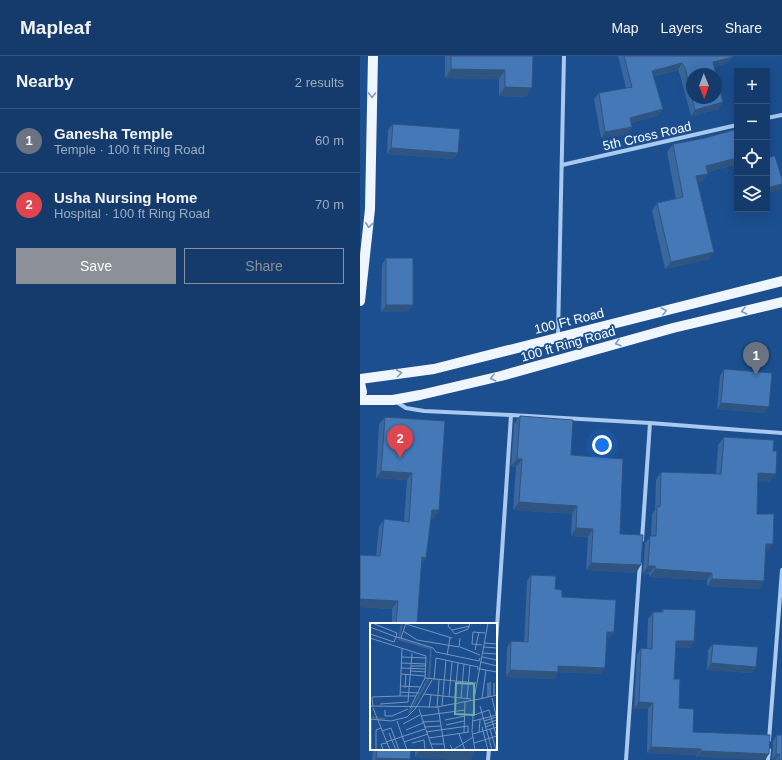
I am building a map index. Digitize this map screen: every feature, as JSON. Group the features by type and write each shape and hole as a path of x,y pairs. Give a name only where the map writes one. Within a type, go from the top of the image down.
{"main road":[{"path":"360,301 373,56"},
{"name":"100 Ft Road","path":"360,379 434,368 782,281"},
{"name":"100 ft Ring Road","path":"360,399 393,400 420,395 501,376 673,328 782,302"},
{"path":"360,383 362,387 360,399"}],"street":[{"path":"558,337 564,56"},
{"path":"770,117 782,115"},
{"name":"5th Cross Road","path":"562,165 734,126"},
{"path":"393,400 406,408 424,411 511,414 782,433"},
{"path":"497,628 511,414"},
{"path":"641,548 650,423"},
{"path":"626,760 641,556"},
{"path":"768,760 782,570"},
{"path":"488,760 489,750"}],"building":[{"path":"451,56 533,56 532,88 505,87 505,70 451,69"},
{"path":"624,56 733,56 713,62 714,68 686,68 686,72 682,63 652,71 663,109 630,118 632,127 605,132 599,93 632,87"},
{"path":"694,104 716,104 695,110"},
{"path":"393,124 460,129 458,153 391,148"},
{"path":"734,130 734,159 706,166 708,174 696,176 714,252 671,262 657,203 683,197 673,144 705,138"},
{"path":"775,156 782,179 782,184 770,187 770,176 770,157"},
{"path":"386,258 413,258 413,305 386,305"},
{"path":"724,369 772,373 769,407 721,403"},
{"path":"520,416 573,420 571,455 623,459 620,534 643,535 641,565 591,563 593,529 576,528 577,506 519,502 522,459 517,459"},
{"path":"385,417 445,421 439,510 432,510 426,558 422,557 417,623 396,623 398,601 360,599 360,555 380,556 384,519 409,522 412,473 381,471"},
{"path":"724,437 774,440 773,451 777,451 776,474 758,473 757,514 774,514 773,544 766,544 764,581 712,579 712,573 655,569 655,566 648,566 650,536 656,536 657,506 660,507 661,472 721,474"},
{"path":"531,575 556,576 555,589 562,590 562,597 616,600 614,632 607,632 605,668 558,666 558,672 510,670 511,641 528,642"},
{"path":"663,609 696,610 694,641 676,641 674,679 680,679 679,708 694,709 693,732 770,735 769,754 651,747 653,703 639,702 641,648 652,649 653,612 663,612"},
{"path":"713,644 758,647 756,667 711,663"},
{"path":"777,735 782,735 782,760 779,760 780,754 776,754"},
{"path":"377,750 411,750 410,759 376,758"},
{"path":"448,750 475,750 475,752"}],"place":[{"name":"Ganesha Temple","path":"756,375"},
{"name":"Usha Nursing Home","path":"400,458"}]}
